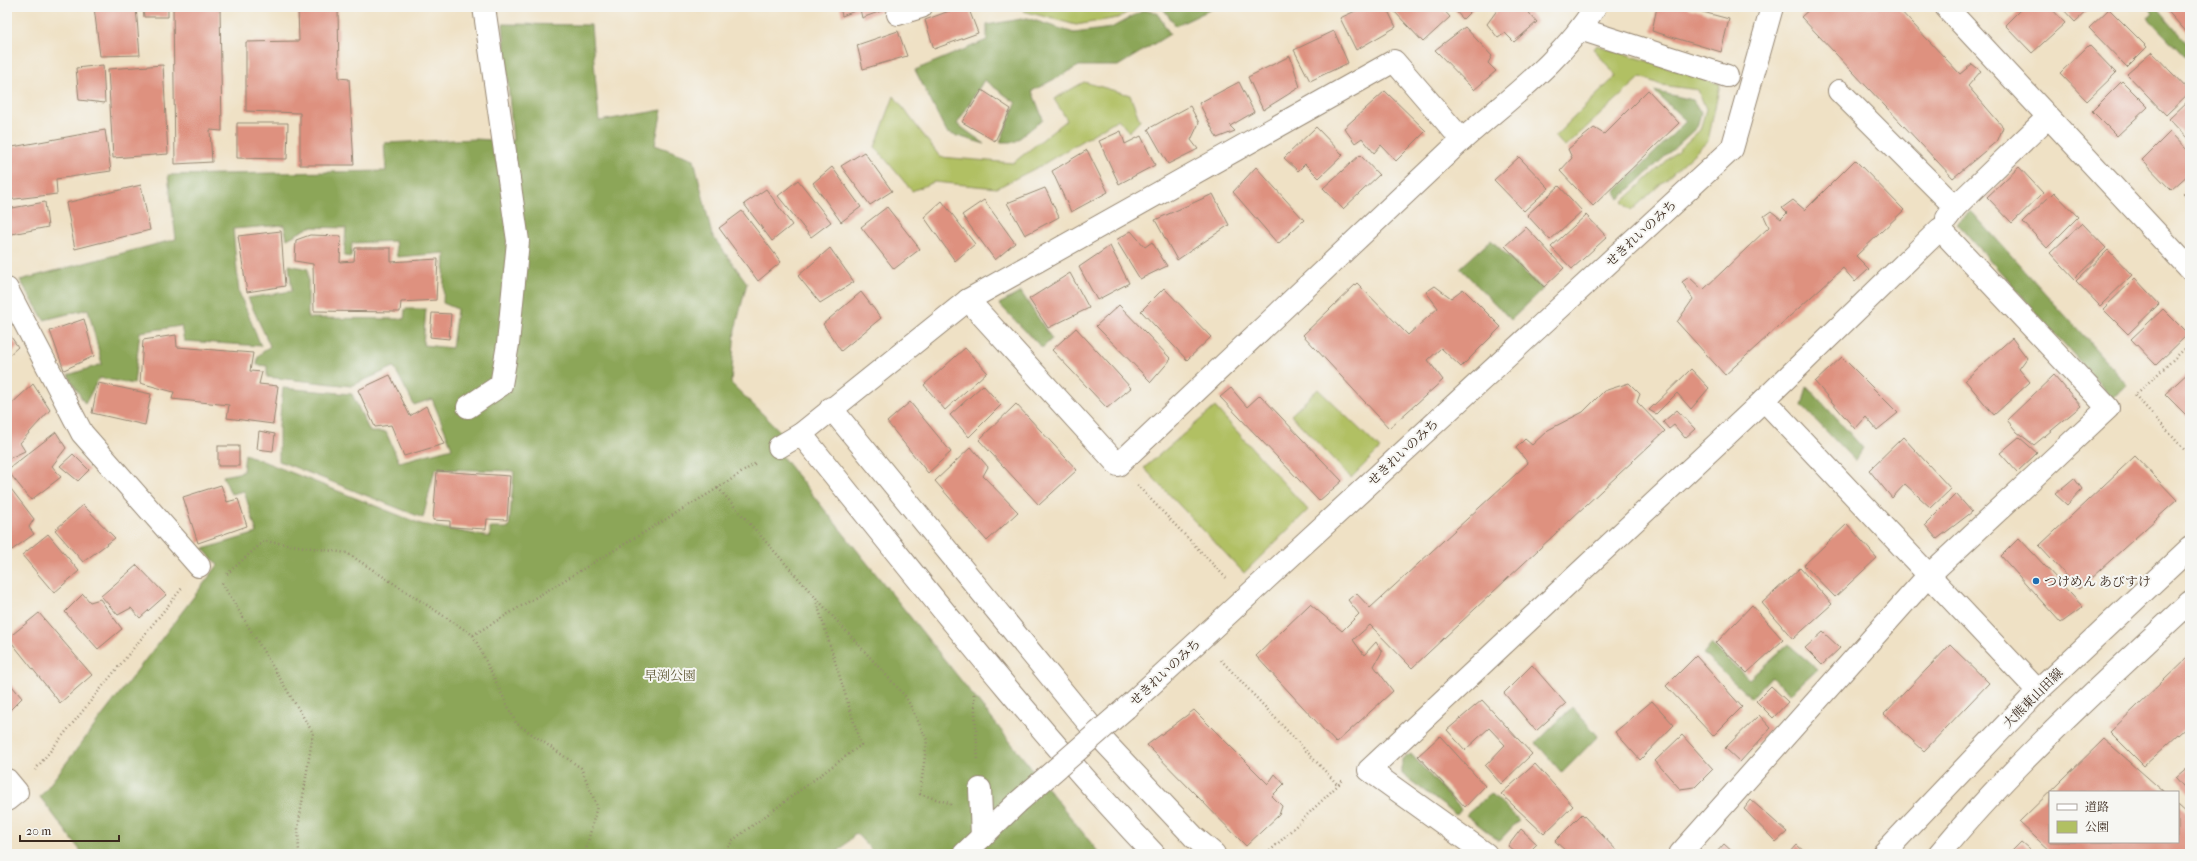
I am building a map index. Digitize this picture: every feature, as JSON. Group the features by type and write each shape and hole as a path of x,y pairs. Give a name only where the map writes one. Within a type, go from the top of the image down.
{"street":[{"path":"468,407 501,384 508,344 518,241 484,7"},
{"path":"898,14 920,7"},
{"path":"968,300 1118,465 1462,140 1541,72 1580,29 1595,7"},
{"name":"せきれいのみち","path":"964,854 1017,803 1126,708 1732,149 1772,7"},
{"path":"1946,7 2190,269"},
{"path":"1580,29 1727,76"},
{"path":"779,447 801,434 968,300 1394,61 1462,140"},
{"path":"1839,91 1955,207"},
{"path":"1486,854 1369,770 1764,400 1940,229 1955,207 2048,117"},
{"path":"1680,854 1928,576 2108,408 1940,229"},
{"path":"7,289 82,433 199,566"},
{"path":"1764,400 1928,576 2038,691"},
{"path":"832,408 1099,736 1194,837 1214,854"},
{"path":"801,434 996,674 1091,787 1154,854"},
{"name":"大熊東山田線","path":"1883,854 2038,691 2190,548"},
{"path":"1939,854 1963,825 2024,760 2190,602"},
{"path":"980,789 982,838"}],"path":[{"path":"2108,408 2135,395 2190,344"},
{"path":"2135,395 2190,456"},
{"path":"473,635 718,488 779,447"},
{"path":"1118,465 1227,580"},
{"path":"718,488 906,697 927,740 920,794 949,803 982,838"},
{"path":"220,580 264,541 347,553 473,635 516,723 581,768 597,806 585,854"},
{"path":"10,791 199,566 220,580 313,733 298,828 299,854"},
{"path":"724,854 733,840 861,745 813,595"},
{"path":"1225,656 1220,660 1338,785"},
{"path":"974,687 980,789"},
{"path":"1267,854 1345,778 1369,770"}],"green space":[{"path":"1024,7 1136,7 1118,18 1076,25 1023,11"},
{"path":"1164,7 1216,7 1176,26 1164,10"},
{"path":"2149,7 2156,7 2190,47 2190,62 2148,18 2153,12"},
{"path":"1144,10 1157,13 1170,34 1118,66 1079,66 1032,91 1043,119 1015,142 1000,142 1016,103 984,80 957,124 985,144 947,133 915,70 987,40 987,25 1027,18 1074,33 1111,28"},
{"name":"早渕公園","path":"503,24 591,25 599,121 662,110 655,145 694,159 712,235 747,283 735,330 731,383 782,433 768,439 1100,854 875,854 856,833 836,854 83,854 40,797 218,565 203,549 257,533 244,491 231,494 223,476 243,472 245,454 421,524 490,537 490,528 509,528 514,471 435,469 423,518 279,461 279,425 283,388 352,394 370,432 386,432 399,462 452,448 432,399 414,405 394,367 351,386 267,377 267,366 257,365 258,356 270,346 248,298 292,291 289,265 308,269 308,318 404,319 405,309 426,309 423,345 452,348 457,309 443,303 445,253 397,257 395,241 352,243 351,257 344,256 346,228 310,227 287,239 284,225 233,229 239,292 261,346 184,341 181,326 140,332 134,384 99,378 85,404 68,375 102,364 88,309 44,320 20,280 176,239 168,175 386,171 384,143 475,139 513,141"},
{"path":"1597,45 1720,84 1708,141 1631,211 1622,202 1700,130 1706,109 1698,90 1661,85 1641,77 1565,147 1555,136 1616,76 1594,49"},
{"path":"1084,82 1130,95 1140,121 1129,132 1118,119 1042,165 997,188 934,182 912,191 875,147 894,96 940,157 1013,163 1067,120 1054,99"},
{"path":"1654,91 1693,100 1701,113 1697,127 1619,199 1615,192 1686,121"},
{"path":"1971,211 2128,385 2112,398 1957,223"},
{"path":"1491,240 1543,289 1511,320 1460,268"},
{"path":"1021,292 1052,339 1042,348 999,304"},
{"path":"1807,386 1863,448 1855,461 1802,406"},
{"path":"1318,389 1380,449 1351,478 1291,415"},
{"path":"1215,407 1308,510 1244,573 1144,468"},
{"path":"1711,644 1749,679 1788,644 1817,669 1790,694 1771,677 1751,698 1703,654"},
{"path":"1572,707 1598,736 1562,773 1536,743"},
{"path":"1411,754 1461,809 1456,815 1402,774 1402,759"},
{"path":"1491,793 1519,820 1499,841 1466,815"}],"building":[{"path":"94,7 136,7 140,55 100,56"},
{"path":"143,7 168,7 168,17 144,17"},
{"path":"173,7 220,7 222,131 210,130 212,162 175,164"},
{"path":"298,7 338,7 339,78 349,79 354,165 300,165 300,113 246,111 246,42 299,41"},
{"path":"840,7 892,7 862,18 860,9 842,16"},
{"path":"960,7 968,7 978,33 934,49 925,20"},
{"path":"1364,7 1386,7 1396,27 1356,50 1340,18"},
{"path":"1396,7 1441,7 1450,17 1423,42 1393,10"},
{"path":"1452,7 1475,7 1463,19"},
{"path":"1497,7 1524,7 1537,22 1514,42 1505,33 1498,38 1487,24 1498,9"},
{"path":"1657,7 1684,7 1729,19 1721,52 1652,31"},
{"path":"1812,7 1897,7 1960,74 1972,64 1981,71 1968,86 2003,127 1998,140 1953,178 1801,17"},
{"path":"2023,7 2050,7 2065,23 2032,53 2005,25"},
{"path":"2061,7 2091,7 2075,22"},
{"path":"2164,7 2190,7 2190,36"},
{"path":"2109,9 2147,47 2127,67 2089,28"},
{"path":"1465,27 1492,56 1488,63 1496,71 1474,90 1435,50"},
{"path":"898,31 907,56 863,69 857,45"},
{"path":"1334,31 1348,63 1310,81 1294,50"},
{"path":"2089,45 2116,73 2087,101 2060,73"},
{"path":"2152,52 2190,92 2166,115 2127,74"},
{"path":"1290,56 1300,87 1263,110 1248,77"},
{"path":"103,65 105,103 79,100 76,68"},
{"path":"163,65 168,154 113,158 108,69"},
{"path":"2122,81 2148,107 2117,136 2092,111"},
{"path":"1239,82 1254,112 1230,126 1235,131 1217,138 1199,103"},
{"path":"982,90 1011,109 995,141 962,122"},
{"path":"1648,90 1679,123 1593,206 1560,171 1572,158 1568,149 1594,128 1604,134"},
{"path":"1385,91 1426,131 1396,161 1381,145 1374,153 1362,138 1355,143 1344,128"},
{"path":"2190,99 2190,141 2169,119"},
{"path":"1190,106 1199,123 1191,140 1198,149 1168,164 1148,129"},
{"path":"237,123 288,123 287,159 237,158"},
{"path":"1316,127 1343,155 1319,178 1305,164 1298,171 1284,158"},
{"path":"105,130 111,171 56,179 57,194 7,200 7,148"},
{"path":"1121,131 1125,144 1141,136 1155,165 1119,184 1099,141"},
{"path":"2170,132 2190,153 2190,173 2171,190 2142,160"},
{"path":"1087,150 1108,192 1071,212 1052,171"},
{"path":"864,152 892,191 870,205 841,166"},
{"path":"1360,155 1379,175 1343,209 1323,188"},
{"path":"1519,157 1549,188 1524,211 1494,180"},
{"path":"1855,160 1904,210 1856,256 1869,269 1855,282 1843,268 1725,375 1677,322 1693,299 1682,282 1689,277 1703,290 1769,227 1764,216 1771,211 1781,219 1787,213 1782,208 1793,200 1805,210"},
{"path":"832,167 861,207 841,222 813,183"},
{"path":"1256,167 1304,220 1278,244 1233,192"},
{"path":"2019,167 2043,193 2012,223 1987,197"},
{"path":"798,180 831,222 811,237 778,196"},
{"path":"141,185 150,230 75,249 66,203"},
{"path":"1559,186 1582,211 1550,240 1527,215"},
{"path":"2190,187 2190,201 2183,194"},
{"path":"1045,188 1059,217 1025,235 1007,203"},
{"path":"766,189 792,225 772,241 744,204"},
{"path":"2054,192 2078,217 2047,248 2023,222"},
{"path":"1213,194 1229,225 1177,260 1155,220"},
{"path":"984,200 1015,243 995,260 962,215"},
{"path":"942,201 975,244 955,261 924,217"},
{"path":"45,202 48,227 12,234 7,232 7,209"},
{"path":"887,207 920,249 894,269 861,227"},
{"path":"742,211 781,262 758,281 719,228"},
{"path":"1586,215 1607,237 1572,269 1551,247"},
{"path":"2082,223 2106,248 2074,279 2050,253"},
{"path":"1526,227 1564,268 1544,287 1505,246"},
{"path":"281,231 285,286 247,292 238,236"},
{"path":"1131,231 1145,247 1152,242 1167,266 1140,279 1116,240"},
{"path":"310,235 341,236 340,262 354,261 355,248 391,248 391,262 438,259 436,300 401,302 400,312 314,311 313,264 295,261 296,240"},
{"path":"1110,246 1129,283 1097,300 1079,267"},
{"path":"830,248 854,282 820,303 798,276"},
{"path":"2108,250 2132,275 2100,306 2076,281"},
{"path":"1070,273 1089,308 1048,328 1029,299"},
{"path":"2135,278 2159,304 2128,334 2103,309"},
{"path":"1357,283 1408,335 1438,308 1426,292 1435,286 1451,298 1463,289 1501,327 1461,367 1441,348 1428,360 1443,380 1389,428 1303,335"},
{"path":"1164,288 1211,337 1187,360 1141,311"},
{"path":"861,292 881,318 841,351 823,324"},
{"path":"1119,305 1171,359 1151,382 1096,326"},
{"path":"2163,309 2188,334 2156,365 2131,339"},
{"path":"432,313 451,314 449,339 430,337"},
{"path":"84,319 94,356 64,370 50,331"},
{"path":"1076,328 1131,388 1107,408 1052,350"},
{"path":"7,331 18,347 7,357"},
{"path":"176,335 177,347 253,353 250,371 262,372 259,384 278,386 273,424 227,418 229,405 172,399 174,392 140,383 143,340"},
{"path":"2012,338 2027,358 2019,369 2030,382 1994,415 1965,380"},
{"path":"965,348 987,372 945,410 924,385"},
{"path":"1842,357 1898,413 1877,430 1866,417 1855,429 1815,382"},
{"path":"1691,369 1709,388 1691,409 1677,393 1656,414 1649,410"},
{"path":"2190,371 2190,419 2165,394"},
{"path":"390,375 410,416 426,406 444,444 404,456 391,425 375,427 358,390"},
{"path":"2054,375 2081,406 2034,445 2017,432 2007,420"},
{"path":"98,383 151,394 145,425 92,413"},
{"path":"1629,383 1640,394 1637,402 1665,431 1412,668 1370,625 1353,640 1364,655 1376,642 1382,652 1374,666 1393,691 1336,743 1256,656 1310,604 1342,631 1359,614 1348,600 1356,593 1370,608 1528,463 1516,448 1525,439 1532,445 1548,430 1583,412 1604,391"},
{"path":"33,384 50,410 20,443 25,451 10,458 7,455 7,408"},
{"path":"983,385 1001,405 969,437 950,415"},
{"path":"1231,388 1247,407 1260,395 1342,481 1319,501 1220,397"},
{"path":"910,402 951,452 928,473 887,422"},
{"path":"1016,404 1077,470 1039,505 979,440"},
{"path":"1677,410 1695,429 1685,438 1674,425 1669,429 1663,422"},
{"path":"259,431 275,434 273,451 257,449"},
{"path":"56,432 66,448 52,466 61,477 31,500 7,470"},
{"path":"1903,437 1951,489 1931,508 1905,484 1892,498 1869,470"},
{"path":"2019,437 2037,453 2017,472 2000,453"},
{"path":"218,446 239,446 239,466 218,466"},
{"path":"971,447 988,467 983,476 1018,512 987,541 935,481"},
{"path":"73,454 89,470 78,481 60,466"},
{"path":"2135,456 2177,500 2079,589 2039,546"},
{"path":"437,471 510,476 507,520 487,519 486,529 450,527 450,521 433,520"},
{"path":"2074,478 2082,489 2067,505 2055,494"},
{"path":"8,485 34,519 29,527 34,534 12,550 7,543"},
{"path":"221,485 227,502 238,499 247,526 198,543 183,497"},
{"path":"1956,494 1972,512 1937,539 1925,525"},
{"path":"83,505 115,538 83,562 55,530"},
{"path":"1847,524 1877,558 1835,597 1804,565"},
{"path":"48,534 79,571 54,593 22,555"},
{"path":"2019,538 2083,607 2061,623 2001,556"},
{"path":"137,565 166,595 140,618 131,608 118,615 101,596"},
{"path":"1800,568 1832,604 1793,639 1762,603"},
{"path":"83,594 90,602 100,599 122,629 98,649 65,612"},
{"path":"1752,605 1783,640 1747,673 1716,643"},
{"path":"39,613 92,675 60,703 8,638"},
{"path":"1823,632 1840,648 1822,665 1805,648"},
{"path":"1950,645 1989,683 1924,751 1884,714"},
{"path":"2190,655 2190,724 2144,766 2110,732"},
{"path":"1696,656 1742,707 1713,736 1666,686"},
{"path":"1532,665 1566,704 1536,731 1504,693"},
{"path":"7,680 22,698 7,713"},
{"path":"1771,686 1788,702 1773,718 1756,701"},
{"path":"1482,700 1532,754 1501,784 1485,766 1505,745 1489,728 1465,750 1447,730"},
{"path":"1652,701 1674,725 1640,760 1615,732"},
{"path":"1194,710 1268,784 1275,774 1284,784 1272,796 1282,806 1279,815 1246,846 1147,745"},
{"path":"1759,715 1771,728 1740,762 1725,748"},
{"path":"1682,735 1713,769 1695,787 1680,789 1655,761"},
{"path":"1440,736 1485,786 1465,807 1418,756"},
{"path":"2104,739 2163,791 2051,791"},
{"path":"1535,764 1573,806 1544,834 1501,794"},
{"path":"2190,766 2190,794 2176,778"},
{"path":"2049,793 2049,843 2179,843 2179,806 2190,816 2190,849 2185,854 2053,854 2019,822"},
{"path":"1751,800 1787,832 1776,842 1744,809"},
{"path":"1582,814 1620,854 1569,854 1555,841"},
{"path":"1521,829 1537,844 1527,854 1517,854 1508,846"},
{"path":"2021,842 2035,854 2009,854"},
{"path":"1724,844 1735,854 1715,854"},
{"path":"1797,845 1807,854 1789,854"}],"place":[{"name":"つけめん あびすけ","path":"2036,581"}]}
